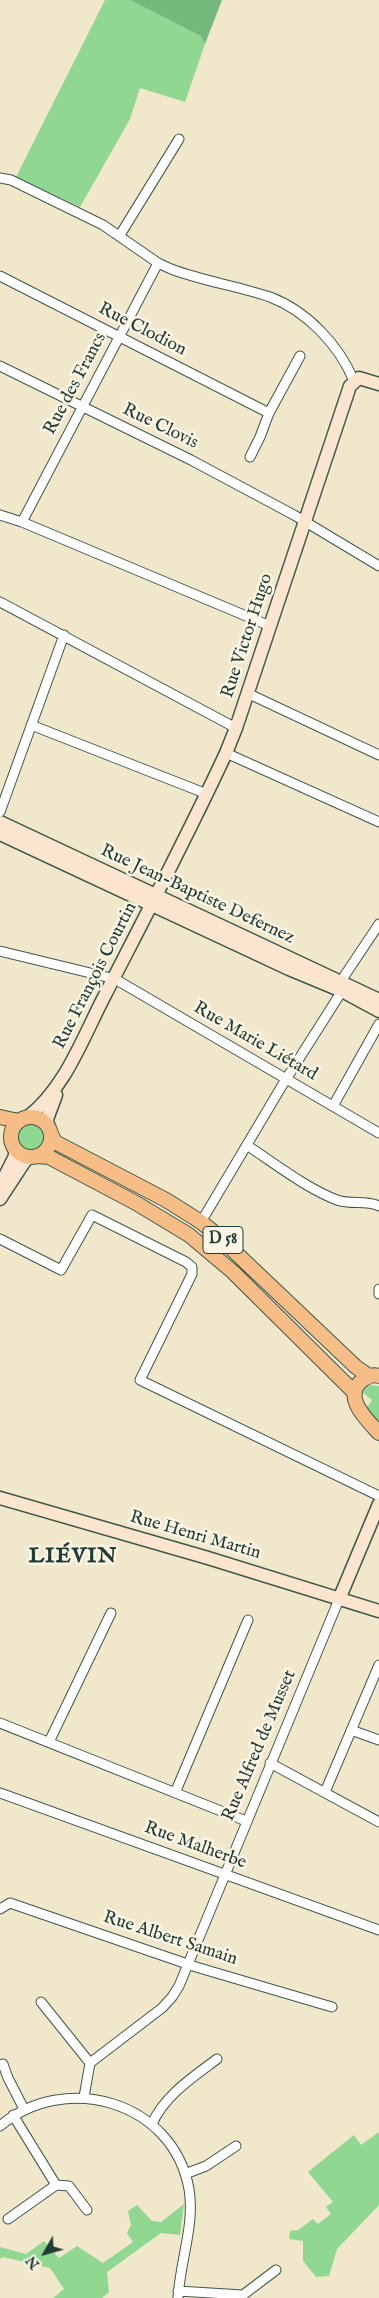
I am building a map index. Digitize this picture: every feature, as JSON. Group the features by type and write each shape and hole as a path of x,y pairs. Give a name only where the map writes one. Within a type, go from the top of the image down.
{"main road":[{"path":"13,1146 11,1134 23,1119"},
{"path":"23,1119 39,1119 49,1130 48,1148 34,1157 22,1155 13,1146 1,1122 23,1119"},
{"name":"D 58","path":"49,1130 55,1142 166,1200 201,1222 360,1370 374,1376"},
{"name":"D 58","path":"34,1157 49,1157 136,1203 189,1235 233,1272 355,1392"},
{"path":"374,1376 360,1382 355,1392 355,1404 379,1433"}],"street":[{"path":"120,235 179,139"},
{"path":"0,178 19,184 120,235 158,263 192,276 270,298 289,306 334,345 354,381 366,379 379,384"},
{"name":"Rue des Francs","path":"22,522 158,263"},
{"name":"Rue Clodion","path":"0,276 268,413"},
{"path":"250,457 260,437 268,413 300,356"},
{"name":"Rue Clovis","path":"0,366 191,460 379,566"},
{"name":"Rue Victor Hugo","path":"154,900 207,794 236,728 350,386 354,381"},
{"path":"0,515 22,522 270,626"},
{"path":"0,602 236,728"},
{"path":"0,812 64,635"},
{"path":"247,693 379,755"},
{"path":"31,725 207,794"},
{"path":"226,753 379,822"},
{"name":"Rue Jean-Baptiste Defernez","path":"0,822 154,900"},
{"name":"Rue Jean-Baptiste Defernez","path":"0,834 154,900 342,986 379,1000"},
{"name":"Rue François Courtin","path":"66,1072 154,900"},
{"path":"201,1222 379,924"},
{"name":"Rue Marie Liétard","path":"0,951 115,979 379,1133"},
{"name":"Rue Jean-Baptiste Defernez","path":"342,986 379,1011"},
{"path":"333,1106 379,1024"},
{"path":"23,1119 42,1105 66,1072"},
{"path":"49,1130 47,1119 66,1072"},
{"path":"1,1198 5,1176 15,1156 13,1146"},
{"path":"248,1146 324,1195 344,1203 373,1203 379,1206"},
{"path":"1,1198 25,1162 34,1157"},
{"path":"0,1239 61,1270 92,1215 192,1267 192,1274 140,1380 379,1496"},
{"path":"379,1289 379,1294"},
{"name":"Rue Henri Martin","path":"0,1498 379,1611"},
{"path":"340,1598 379,1504"},
{"name":"Rue Alfred de Musset","path":"90,2063 162,2008 172,1997 188,1963 340,1598"},
{"path":"49,1742 110,1613"},
{"path":"175,1793 248,1620"},
{"path":"325,1792 351,1730 377,1678 379,1665"},
{"path":"0,1723 246,1821"},
{"path":"351,1730 379,1740"},
{"path":"270,1763 379,1822"},
{"name":"Rue Malherbe","path":"0,1793 379,1930"},
{"name":"Rue Albert Samain","path":"0,1909 10,1903 188,1963 332,2007"},
{"path":"41,2002 90,2063 84,2097"},
{"path":"152,2124 180,2087 217,2059"},
{"path":"3,2064 24,2109"},
{"path":"0,2126 24,2109 49,2100 84,2097 118,2104 152,2124 172,2148 184,2174 192,2215 178,2294 231,2297 243,2295 276,2270"},
{"path":"13,2115 56,2185"},
{"path":"184,2174 206,2166 236,2146"},
{"path":"8,2219 56,2185 69,2186 87,2210"}],"green space":[{"path":"105,0 130,0 202,36 205,44 185,102 140,88 130,119 80,207 16,177"},
{"path":"130,0 222,0 205,44 201,36"},
{"path":"30,1124 40,1128 44,1138 40,1148 30,1152 20,1148 16,1138 20,1128"},
{"path":"370,1385 379,1386 379,1423 366,1409 372,1400 362,1392"},
{"path":"379,2132 379,2205 337,2249 329,2276 316,2277 303,2261 303,2241 289,2239 290,2231 298,2230 313,2219 318,2224 331,2214 326,2207 333,2202 308,2172 354,2135 361,2145"},
{"path":"184,2204 180,2235 161,2233 107,2272 109,2292 102,2298 53,2298 64,2289 50,2268 3,2257 0,2259 0,2247 26,2254 44,2241 59,2258 77,2246 103,2263 133,2242 127,2233 131,2225 128,2211 137,2205 152,2221 161,2222"}],"district":[{"name":"LIÉVIN","path":"73,1557"}]}
